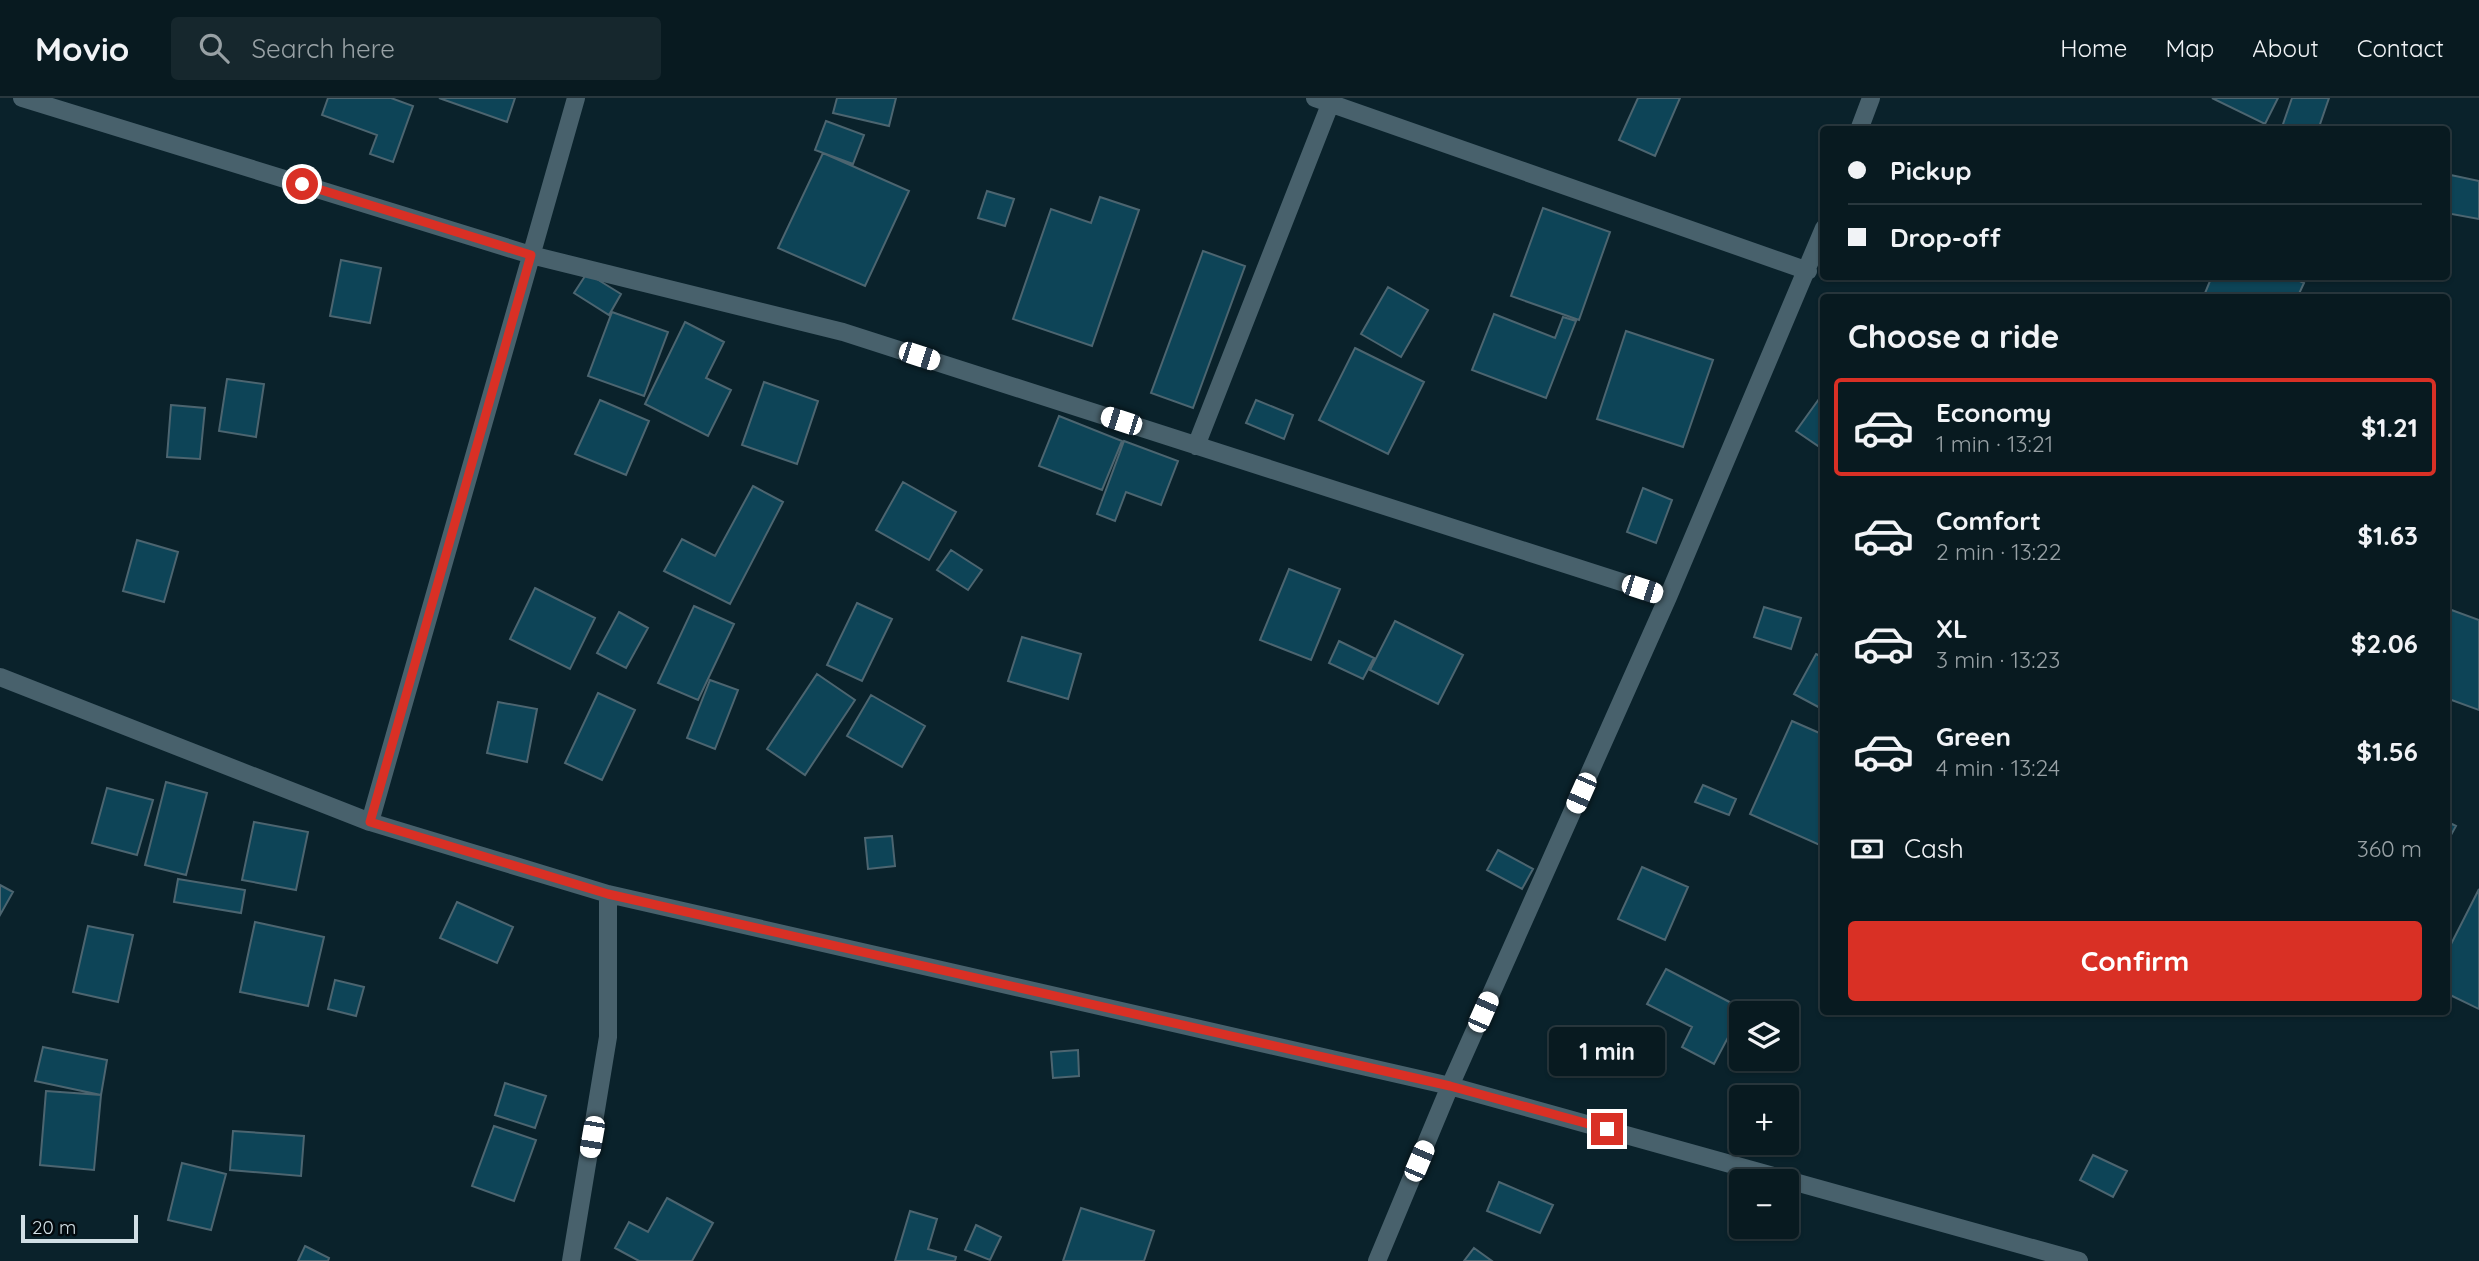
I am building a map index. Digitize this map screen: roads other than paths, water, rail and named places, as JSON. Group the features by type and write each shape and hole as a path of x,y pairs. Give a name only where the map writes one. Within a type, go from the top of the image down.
{"street":[{"path":"22,98 531,255 844,332 1668,597"},
{"path":"370,822 576,98"},
{"path":"1861,126 1871,98"},
{"path":"1196,446 1323,100 1808,271"},
{"path":"1377,1261 1450,1086 1668,597 1820,239"},
{"path":"0,677 370,822 608,894 1450,1086 2079,1261"},
{"path":"571,1261 608,1037 608,894"}]}
